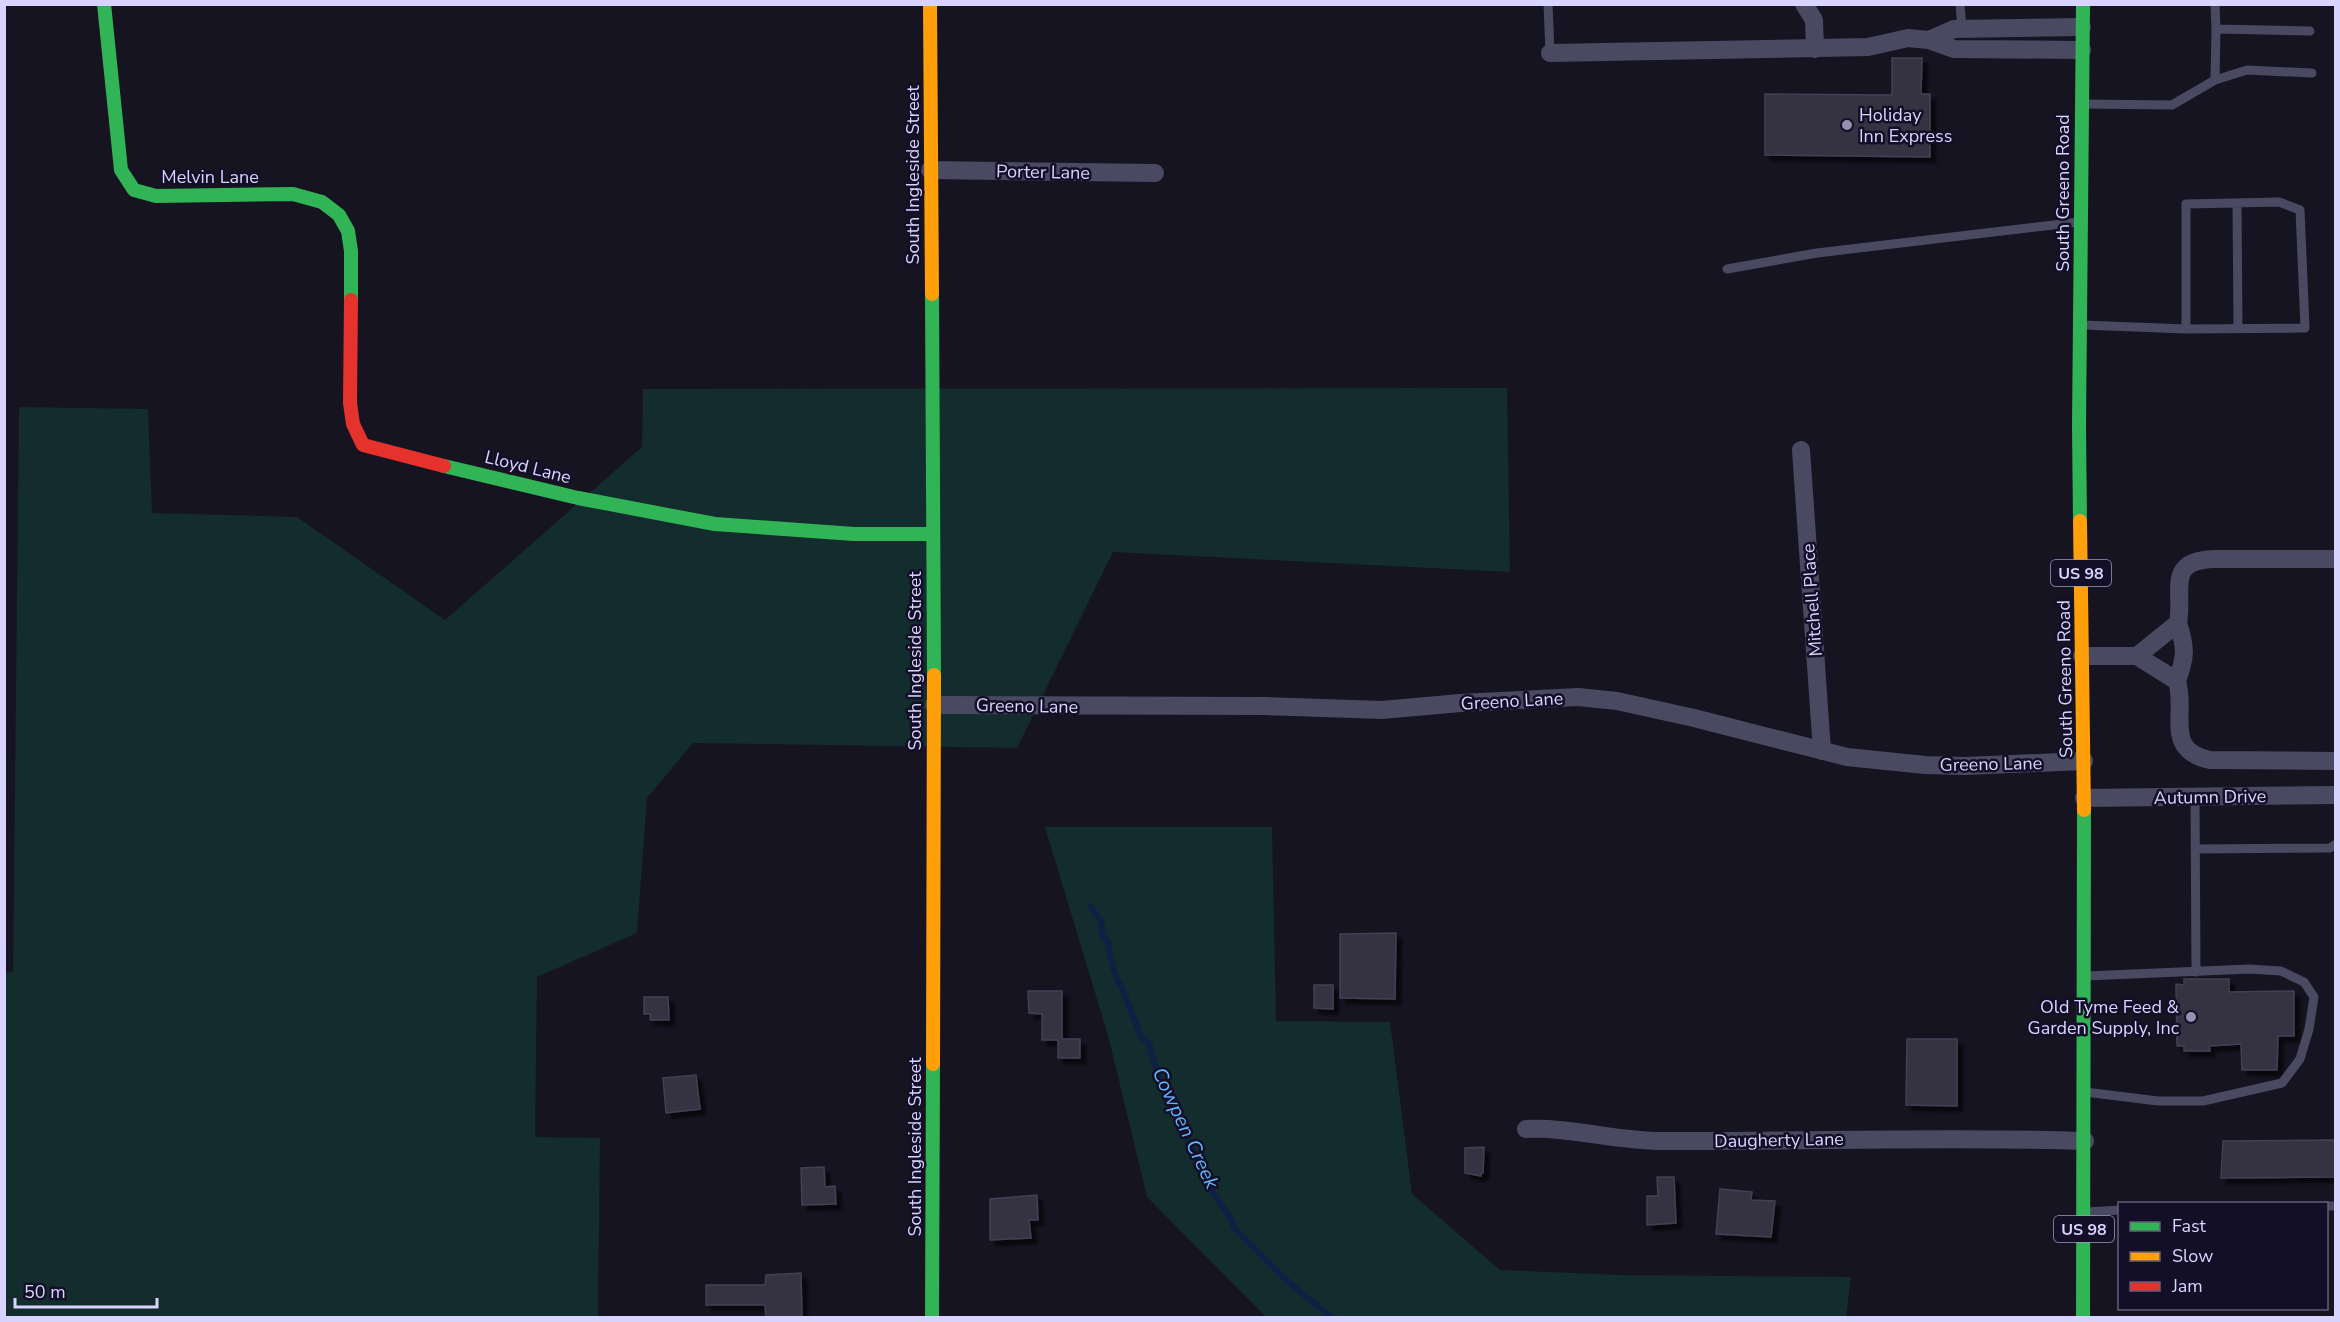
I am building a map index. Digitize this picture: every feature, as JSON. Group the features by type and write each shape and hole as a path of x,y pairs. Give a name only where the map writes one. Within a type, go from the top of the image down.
{"street":[{"name":"Melvin Lane","path":"104,4 122,170 134,190 156,196 293,194 313,197 331,206"},
{"name":"South Ingleside Street","path":"930,4 934,705 932,1317"},
{"path":"1804,4 1814,20 1815,49"},
{"name":"South Greeno Road","path":"2083,4 2080,325 2084,761 2083,1317"},
{"path":"1929,40 1954,29 2082,27"},
{"path":"1550,53 1868,47 1908,38 1929,40 1954,49 2082,50"},
{"name":"Porter Lane","path":"930,170 1155,173"},
{"name":"Lloyd Lane","path":"331,206 344,222 350,244 350,403 354,424 363,445 578,498 715,524 854,534 933,534"},
{"name":"Mitchell Place","path":"1802,450 1822,751"},
{"path":"2336,559 2214,559 2189,564 2182,571 2178,580 2180,610 2178,623 2185,643 2185,660 2177,681 2180,690 2180,737 2187,750 2199,758 2336,761"},
{"path":"2137,656 2178,623"},
{"path":"2082,656 2137,656 2177,681"},
{"name":"Greeno Lane","path":"934,705 1265,706 1382,710 1471,702 1578,697 1617,701 1694,718 1847,757 1965,766 2084,761"},
{"name":"Autumn Drive","path":"2084,798 2336,795"},
{"name":"Daugherty Lane","path":"1526,1129 1545,1128 1642,1141 1755,1142 1929,1138 2085,1141"}],"lane":[{"path":"1548,4 1550,53"},
{"path":"1960,4 1962,29"},
{"path":"2215,4 2215,80"},
{"path":"2216,29 2310,31"},
{"path":"2082,104 2172,105 2215,80 2247,70 2312,73"},
{"path":"2080,325 2186,329 2305,328 2300,210 2279,202 2186,204 2186,329"},
{"path":"2237,203 2238,328"},
{"path":"1726,269 1816,253 2081,222"},
{"path":"2195,797 2196,972"},
{"path":"2196,849 2333,846"},
{"path":"2084,976 2249,969 2281,971 2304,982 2314,997 2309,1029 2300,1059 2282,1083 2203,1101 2158,1101 2085,1092"},
{"path":"2084,1212 2118,1210"}],"green space":[{"path":"1507,388 1510,572 1113,552 1017,748 693,743 647,798 637,933 537,977 535,1137 600,1138 598,1317 5,1317 4,973 13,972 19,407 148,409 152,513 297,517 445,620 642,447 643,389"},
{"path":"1045,827 1272,827 1276,1021 1390,1022 1412,1194 1500,1270 1620,1275 1851,1277 1846,1317 1266,1317 1147,1197 1109,1039"}],"building":[{"name":"Holiday Inn Express","path":"1892,58 1922,58 1921,94 1930,94 1930,157 1765,155 1765,94 1892,95"},
{"path":"1396,933 1395,999 1340,998 1340,934"},
{"path":"2184,979 2229,979 2229,992 2294,991 2294,1036 2278,1036 2277,1070 2242,1070 2241,1044 2209,1046 2210,1051 2184,1051 2184,1046 2177,1046 2176,984 2184,985"},
{"path":"1314,985 1333,985 1333,1009 1314,1008"},
{"path":"1028,991 1062,991 1062,1039 1080,1039 1080,1058 1058,1058 1058,1040 1042,1040 1042,1014 1029,1013"},
{"path":"644,997 668,997 669,1020 650,1020 650,1014 644,1014"},
{"path":"1907,1039 1957,1039 1957,1106 1906,1105"},
{"path":"696,1075 700,1109 666,1113 663,1078"},
{"path":"2336,1140 2336,1177 2221,1178 2223,1141"},
{"path":"1484,1147 1481,1176 1465,1173 1465,1148"},
{"path":"824,1167 825,1187 835,1186 836,1204 802,1205 801,1168"},
{"path":"1657,1177 1674,1177 1676,1223 1647,1225 1647,1196 1658,1196"},
{"path":"1720,1189 1752,1192 1751,1200 1775,1201 1771,1237 1716,1234"},
{"path":"1037,1195 1038,1220 1029,1220 1031,1238 990,1240 990,1199"},
{"path":"801,1273 802,1317 766,1317 765,1305 706,1305 706,1285 765,1285 766,1275"}],"waterway":[{"name":"Cowpen Creek","path":"1090,906 1101,921 1103,937 1108,942 1115,973 1139,1034 1150,1045 1152,1057 1167,1097 1215,1196 1233,1222 1233,1227 1285,1279 1332,1318"}],"traffic: fast":[{"path":"104,4 121,170 134,190 156,196 293,194 322,202 339,215 348,231 351,251 351,300"},
{"path":"2080,521 2083,4"},
{"path":"932,294 934,675"},
{"path":"444,466 578,498 715,524 854,534 933,534"},
{"path":"2083,1318 2084,810"},
{"path":"932,1318 933,1064"}],"traffic: slow":[{"path":"930,4 932,294"},
{"path":"2080,521 2084,810"},
{"path":"933,1064 934,675"}],"traffic: jam":[{"path":"351,300 350,403 353,424 363,445 444,466"}],"place":[{"name":"Holiday Inn Express","path":"1847,125"},
{"name":"Old Tyme Feed & Garden Supply, Inc","path":"2191,1017"}]}
